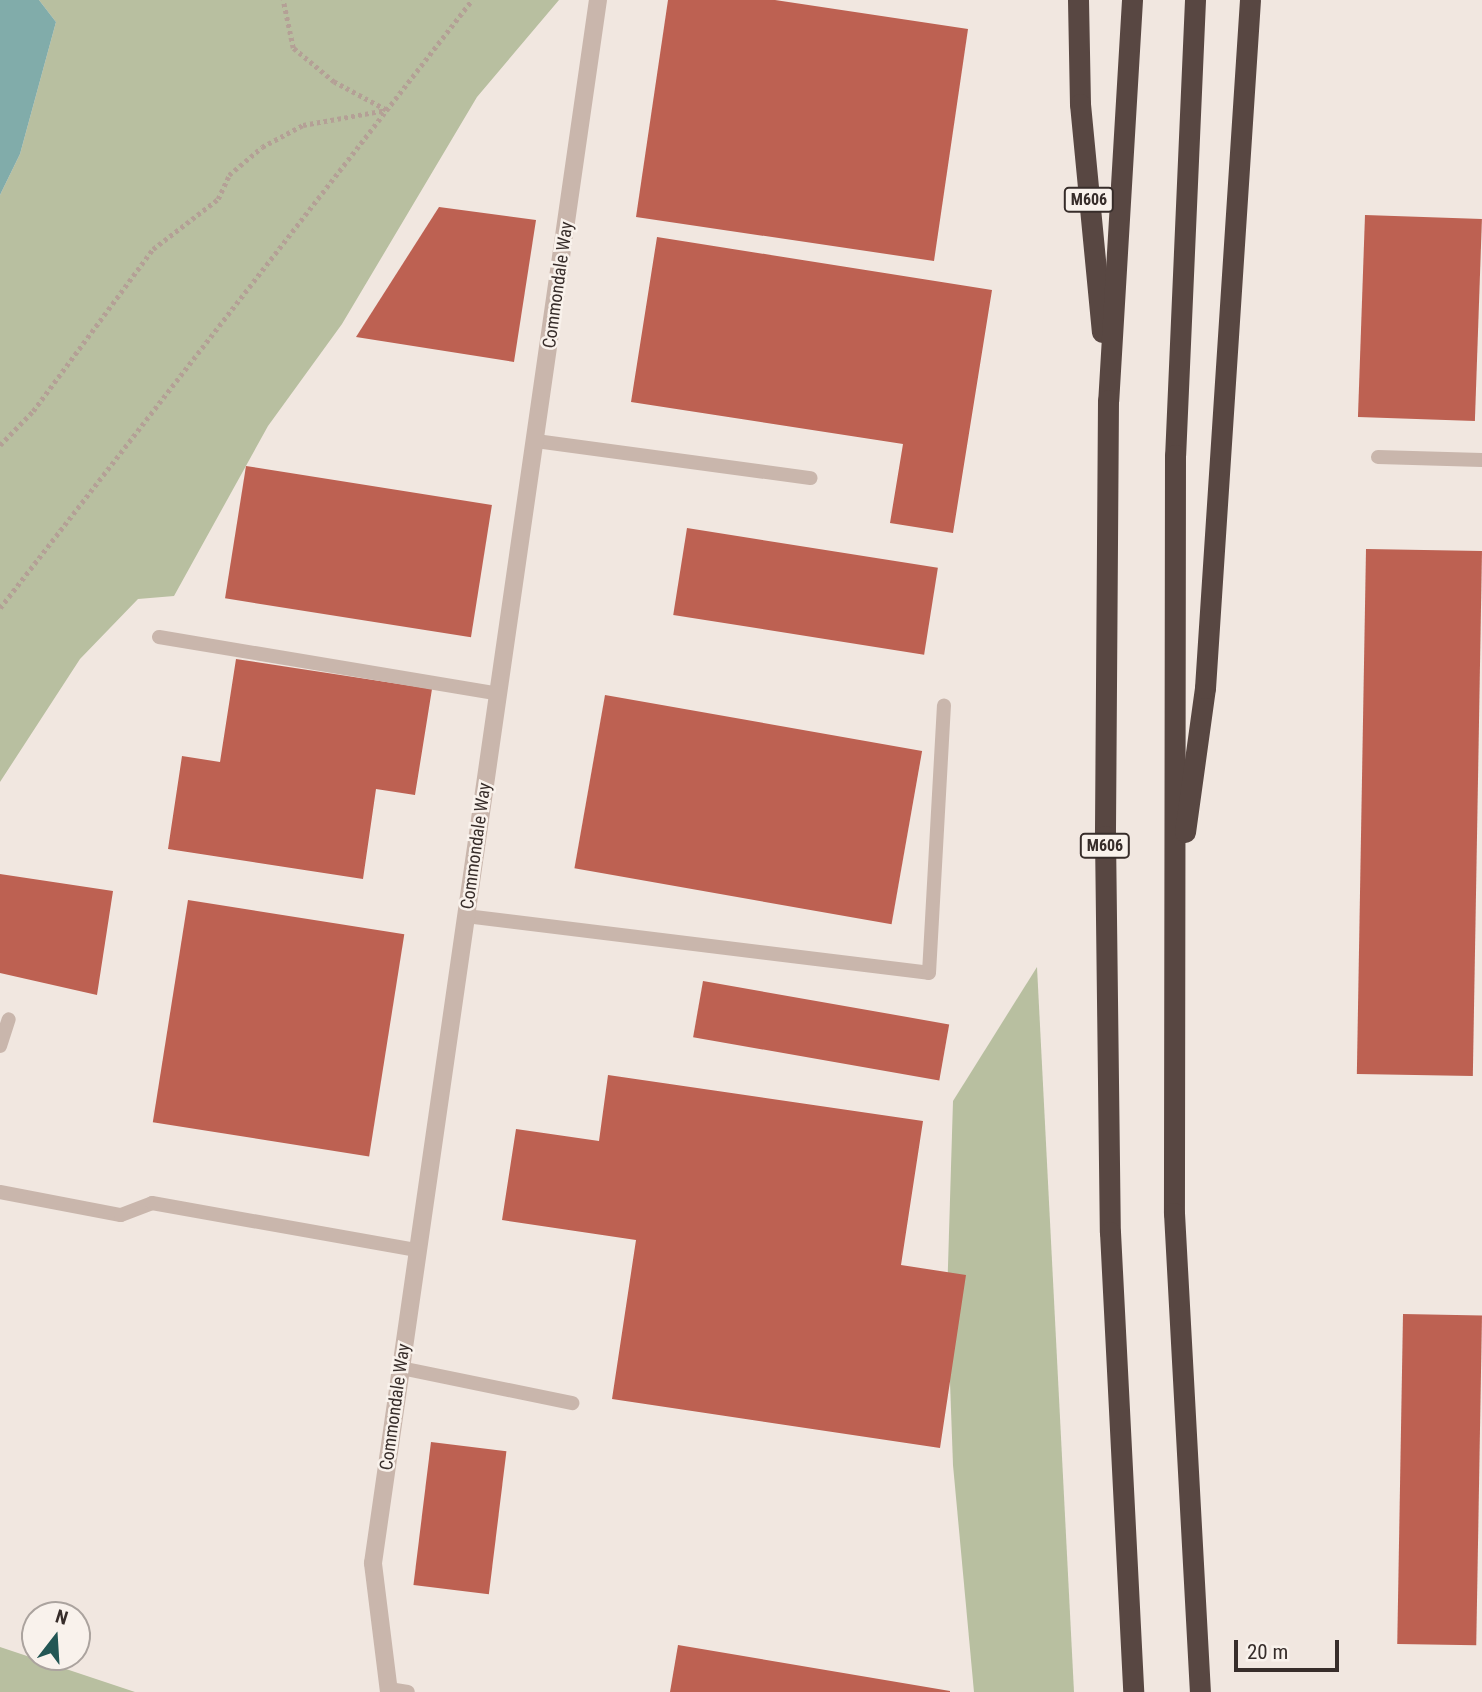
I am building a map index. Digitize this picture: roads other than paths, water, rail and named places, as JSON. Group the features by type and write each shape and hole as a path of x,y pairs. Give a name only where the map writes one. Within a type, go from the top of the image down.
{"highway":[{"name":"M606","path":"1078,0 1080,104 1108,400"},
{"name":"M606","path":"1132,0 1108,400 1105,836 1110,1232 1133,1692"},
{"path":"1195,0 1175,455 1174,1213 1200,1692"},
{"path":"1174,916 1205,688 1250,0"}],"street":[{"name":"Commondale Way","path":"389,1691 373,1563 598,0"}],"lane":[{"path":"536,442 811,478"},
{"path":"1378,457 1482,460"},
{"path":"159,637 499,694"},
{"path":"466,916 929,973 944,705"},
{"path":"0,1046 9,1019"},
{"path":"0,1192 121,1215 152,1203 417,1250"},
{"path":"401,1368 572,1402"},
{"path":"389,1691 408,1692"}],"water":[{"path":"0,0 39,0 56,22 20,154 0,195"}]}
